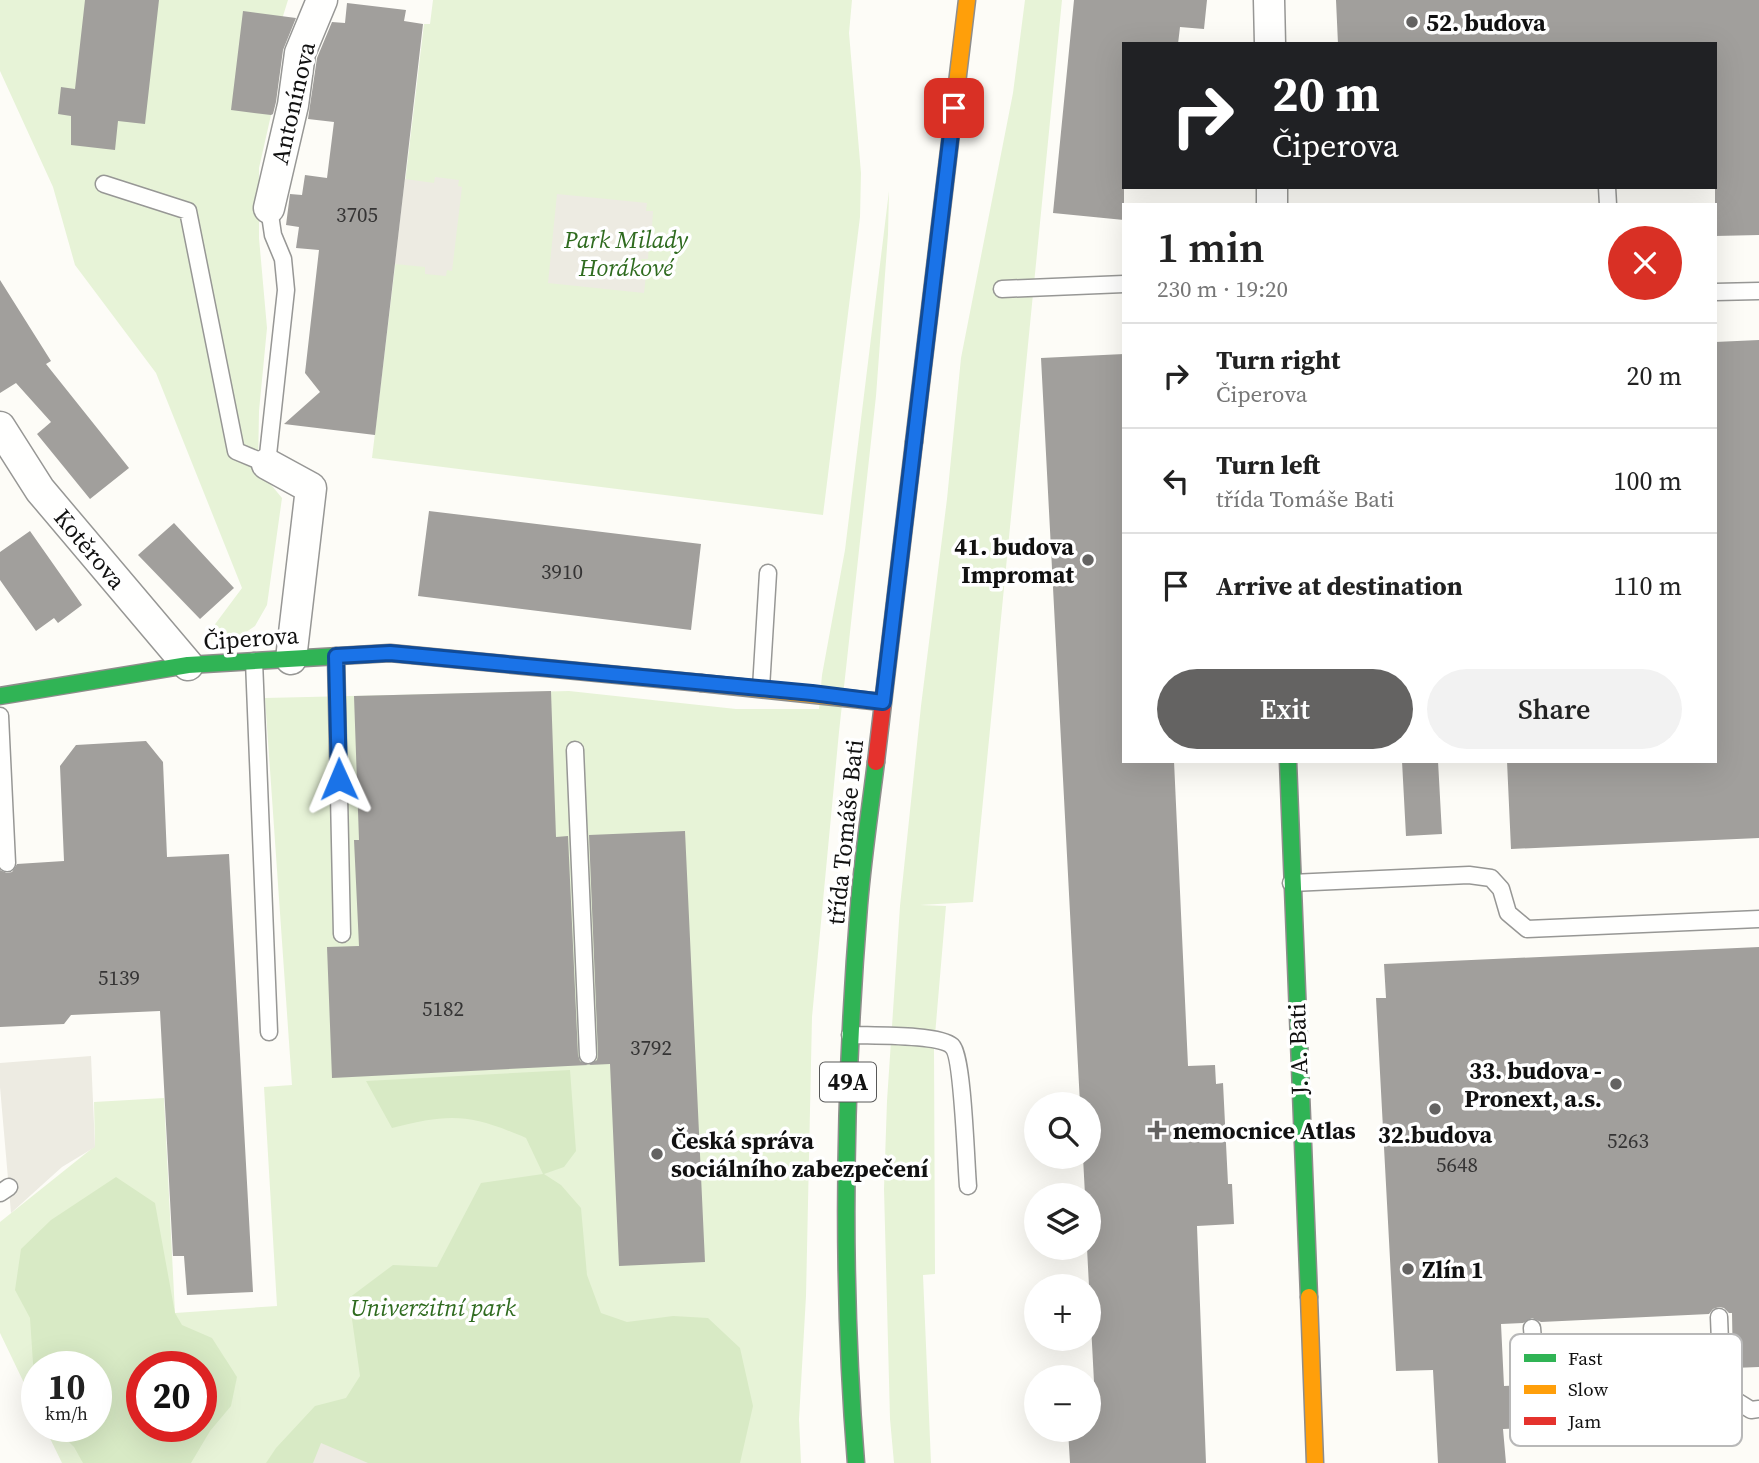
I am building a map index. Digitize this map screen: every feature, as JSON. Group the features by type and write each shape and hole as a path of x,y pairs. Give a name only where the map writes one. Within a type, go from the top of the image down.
{"street":[{"name":"Antonínova","path":"269,208 293,105 300,53 322,0"},
{"name":"třída Tomáše Bati","path":"856,1463 847,1352 847,1115 859,903 967,0"},
{"path":"1269,0 1270,42"},
{"name":"Kotěrova","path":"0,427 40,490 188,665"},
{"path":"267,464 311,488 291,659"},
{"name":"Čiperova","path":"0,696 188,665 390,653 883,702"},
{"name":"J. A. Bati","path":"1288,763 1315,1463"}],"lane":[{"path":"104,184 188,211 236,451 267,464 286,290 283,259 273,235 269,208"},
{"path":"1002,289 1122,284"},
{"path":"1717,292 1759,291"},
{"path":"761,688 768,573"},
{"path":"336,656 342,934"},
{"path":"254,661 269,1032"},
{"path":"0,716 7,863"},
{"path":"575,750 588,1055"},
{"path":"1291,883 1469,875 1491,878 1501,889 1508,913 1527,929 1759,919"},
{"path":"850,1035 914,1037 943,1041 953,1047 958,1056 961,1079 968,1186"},
{"path":"1719,1317 1720,1334"},
{"path":"1532,1328 1532,1334"},
{"path":"1742,1404 1751,1410 1759,1409"}],"green space":[{"path":"0,0 288,0 283,16 271,115 259,168 259,238 267,328 259,411 258,469 282,498 267,605 255,626 233,641 204,639 242,588 156,373 75,265 53,187 0,71"},
{"name":"Park Milady Horákové","path":"433,0 852,0 849,33 861,173 860,217 823,515 372,458 424,24 430,24"},
{"path":"1025,0 1062,0 973,902 920,905 946,906 934,1047 935,1274 923,1275 931,1463 894,1463 890,1419 884,1189 900,906 961,358 1013,93"},
{"path":"889,191 876,396 839,732 812,1017 806,1296 799,1419 801,1463 62,1463 52,1442 112,1442 112,1351 21,1351 21,1377 0,1333 0,1222 95,1146 94,1102 164,1098 175,1313 277,1306 264,1087 292,1085 265,698 569,691 736,709 819,709 822,675 845,550"},
{"name":"Univerzitní park","path":"570,1070 576,1151 564,1167 544,1174 561,1185 581,1208 587,1275 601,1313 627,1322 673,1316 708,1318 740,1348 753,1406 740,1463 266,1463 276,1448 315,1406 346,1398 360,1376 349,1298 393,1265 437,1267 481,1183 543,1174 526,1138 490,1124 446,1118 392,1128 366,1081"},
{"path":"116,1177 155,1203 175,1313 182,1325 212,1338 237,1377 231,1406 217,1423 217,1351 126,1351 126,1442 203,1442 191,1463 83,1463 69,1442 112,1442 112,1351 32,1351 30,1318 15,1290 21,1249 51,1220"}],"shaded area":[{"path":"435,177 459,180 458,186 462,187 452,271 447,270 446,276 425,274 425,267 395,264 405,179 434,183"},
{"path":"557,194 647,203 646,211 653,211 652,228 645,228 644,242 649,243 648,259 641,259 640,274 646,275 644,293 548,283"},
{"path":"91,1056 95,1147 62,1167 11,1213 0,1063"},
{"path":"321,1443 368,1463 313,1463"}],"building":[{"path":"85,0 159,0 145,124 118,121 115,150 71,145 71,116 58,114 61,87 75,89"},
{"path":"1074,0 1207,0 1204,29 1180,27 1178,42 1122,42 1122,220 1053,213"},
{"path":"1336,0 1759,0 1759,235 1717,236 1717,42 1338,42"},
{"path":"347,3 406,10 404,21 423,24 375,435 284,424 320,392 305,373 319,250 296,248 299,227 286,225 290,194 302,195 305,175 327,178 334,122 308,119 317,58 332,22 345,23"},
{"path":"243,11 296,18 283,50 276,102 271,115 231,110"},
{"path":"0,280 51,361 46,364 129,468 90,499 37,434 51,422 16,383 0,393"},
{"path":"1759,340 1759,838 1511,849 1507,763 1717,763 1717,342"},
{"path":"1122,354 1122,763 1174,763 1188,1066 1215,1065 1216,1084 1223,1083 1228,1184 1232,1184 1234,1224 1197,1226 1206,1463 1070,1463 1069,1442 1101,1442 1101,1365 1093,1365 1092,1351 1101,1351 1101,1274 1088,1274 1088,1260 1101,1260 1101,1183 1084,1183 1084,1169 1101,1169 1101,1092 1079,1092 1041,358"},
{"path":"429,511 701,544 691,630 418,596"},
{"path":"174,523 234,588 200,619 138,555"},
{"path":"30,531 82,605 58,623 54,618 36,631 0,580 0,552"},
{"path":"551,691 556,837 568,836 578,1055 580,1061 588,1065 332,1078 327,947 359,946 354,840 359,840 354,696"},
{"path":"146,741 163,762 167,857 229,854 253,1292 187,1295 184,1256 173,1256 160,1011 71,1015 64,1024 0,1027 0,870 7,873 12,872 17,864 64,861 60,766 76,745"},
{"path":"1402,763 1438,763 1442,834 1406,836"},
{"name":"Česká správa sociálního zabezpečení","path":"685,831 705,1262 619,1266 610,1064 589,1065 597,1060 598,1055 589,835"},
{"path":"1759,947 1759,1367 1742,1368 1742,1334 1732,1334 1732,1313 1719,1307 1709,1314 1541,1322 1532,1318 1523,1323 1501,1324 1504,1386 1510,1386 1510,1429 1503,1429 1506,1463 1438,1463 1433,1370 1396,1371 1376,998 1386,998 1384,964"}],"traffic: fast":[{"path":"0,696 188,665 390,653 701,683"},
{"path":"856,1463 848,1324 846,1184 854,975 859,905 876,762"},
{"path":"1288,763 1309,1297"}],"traffic: slow":[{"path":"914,442 967,0"},
{"path":"701,683 882,702"},
{"path":"1309,1297 1315,1463"}],"traffic: jam":[{"path":"876,762 914,442"}],"place":[{"name":"52. budova","path":"1412,22"},
{"name":"41. budova Impromat","path":"1088,560"},
{"name":"33. budova - Pronext, a.s.","path":"1616,1084"},
{"name":"32.budova","path":"1435,1109"},
{"name":"nemocnice Atlas","path":"1157,1130"},
{"name":"Česká správa sociálního zabezpečení","path":"657,1154"},
{"name":"Zlín 1","path":"1408,1269"}],"route":[{"path":"339,779 336,656 390,653 883,702 954,108"}]}
